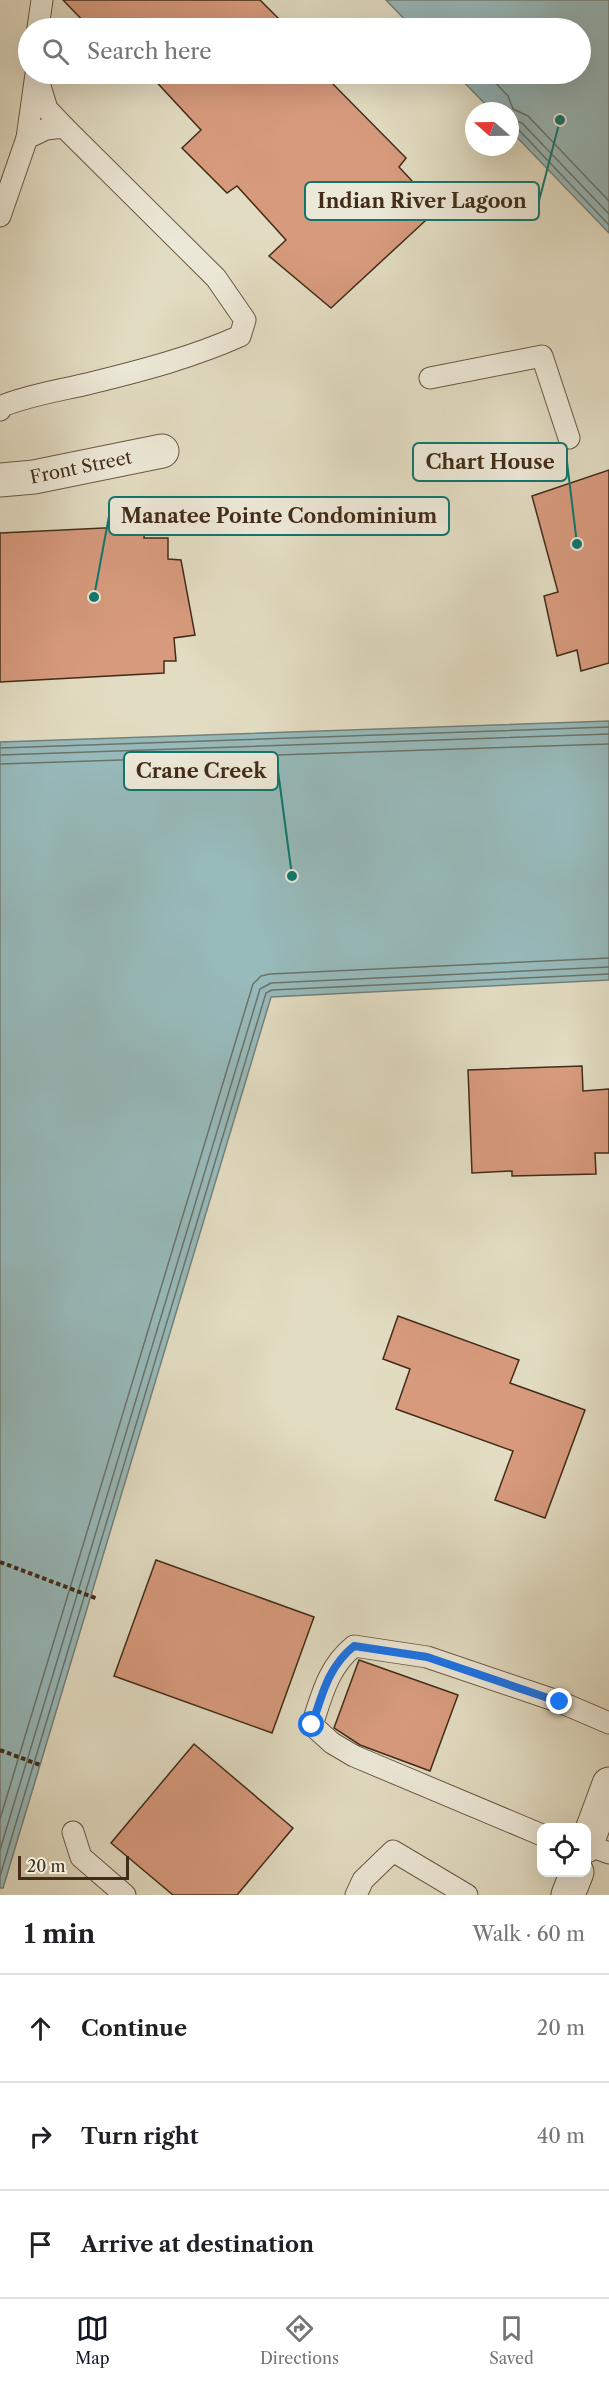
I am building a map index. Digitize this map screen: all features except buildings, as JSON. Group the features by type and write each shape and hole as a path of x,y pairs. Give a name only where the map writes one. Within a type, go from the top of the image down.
{"street":[{"name":"Front Street","path":"0,480 34,477 162,451"},
{"path":"591,1835 609,1784"},
{"path":"568,1895 575,1877"}],"lane":[{"path":"39,18 42,0"},
{"path":"0,216 27,138 35,84"},
{"path":"0,410 2,406 21,399 204,352 240,336 245,320 216,278 47,109 39,84"},
{"path":"27,138 45,129 64,127"},
{"path":"430,378 542,356 569,438"},
{"path":"537,1833 354,1756 332,1743 312,1725 328,1678 340,1657 354,1646 427,1657 560,1702 609,1723"},
{"path":"73,1832 81,1857 125,1895"},
{"path":"591,1847 609,1853"},
{"path":"356,1895 363,1880 393,1851 467,1895"}],"path":[{"path":"0,1562 98,1599"},
{"path":"0,1750 40,1765"}],"water":[{"path":"386,0 609,0 609,233 519,139 519,102 483,102 466,84 591,84 591,18 403,18"},
{"path":"609,721 609,980 271,997 3,1888 0,1888 0,742"}],"place":[{"name":"Indian River Lagoon","path":"560,120"},
{"name":"Chart House","path":"577,544"},
{"name":"Manatee Pointe Condominium","path":"94,597"},
{"name":"Crane Creek","path":"292,876"}],"route":[{"path":"312,1725 328,1678 340,1657 354,1646 427,1657 560,1702"}]}
